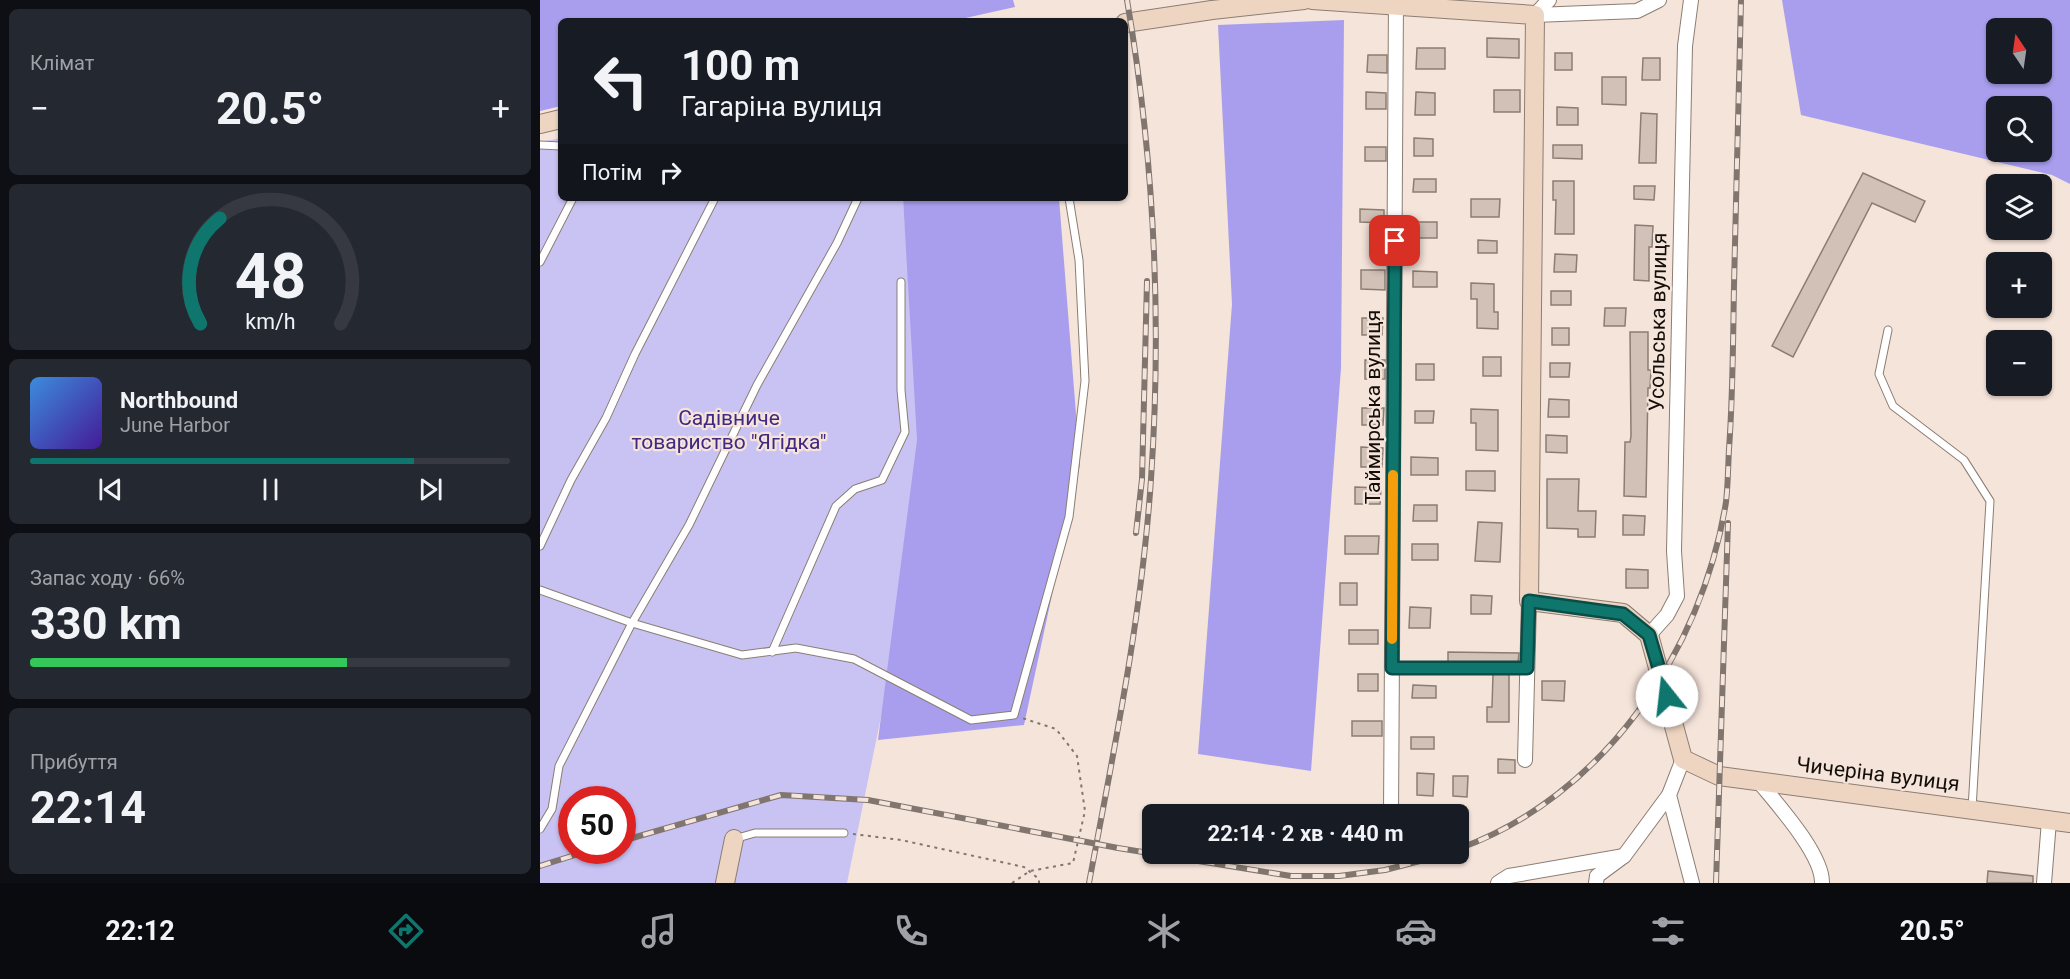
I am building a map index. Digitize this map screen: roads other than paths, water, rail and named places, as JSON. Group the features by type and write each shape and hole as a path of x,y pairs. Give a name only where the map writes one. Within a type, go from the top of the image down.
{"main road":[{"path":"1128,23 1304,0"},
{"path":"1312,0 1396,2 1535,15 1529,601 1623,614 1649,635 1683,759"},
{"path":"540,124 558,119"},
{"name":"Чичеріна вулиця","path":"1683,759 1719,776 1760,783 2070,823"},
{"path":"725,883 734,839"}],"street":[{"path":"1535,15 1549,0"},
{"path":"1535,15 1637,11 1659,0"},
{"name":"Усольська вулиця","path":"1649,635 1667,615 1677,596 1674,541 1684,46 1690,0"},
{"name":"Таймирська вулиця","path":"1391,804 1396,2"},
{"path":"1525,760 1529,601"},
{"path":"1596,883 1597,876 1624,856 1669,795 1683,759"},
{"path":"1760,783 1796,825 1822,873 1822,883"},
{"path":"1669,795 1692,883"},
{"path":"2044,883 2049,821"},
{"path":"1498,883 1509,876 1624,856"}],"lane":[{"path":"540,145 558,146"},
{"path":"540,262 571,201"},
{"path":"540,546 571,480 606,418 635,354 713,201"},
{"path":"540,829 552,809 559,766 632,623 689,525 747,405 837,243 857,201"},
{"path":"540,590 632,623 742,655 796,648 854,659 971,720 1014,715 1069,517 1085,381 1079,260 1069,201"},
{"path":"772,652 837,506 855,489 882,480 905,432 901,390 901,282"},
{"path":"1888,330 1878,374 1893,406 1964,460 1990,501 1972,809"},
{"path":"1392,668 1527,668"},
{"path":"734,839 755,833 844,833"}],"railway":[{"path":"1089,883 1134,632 1147,530 1154,419 1156,359 1153,239 1144,119 1127,0"},
{"path":"1469,844 1510,825 1558,794 1600,756 1637,712 1669,664 1694,612 1714,558 1728,483 1741,0"},
{"path":"1136,533 1142,479 1147,281"},
{"path":"1716,883 1728,523"},
{"path":"636,837 781,795 868,800 1142,852"},
{"path":"540,866 558,860"},
{"path":"1217,864 1291,876 1339,876 1385,870 1408,864"}],"park label":[{"name":"Садівниче товариство \"Ягідка\"","path":"729,430"}]}
